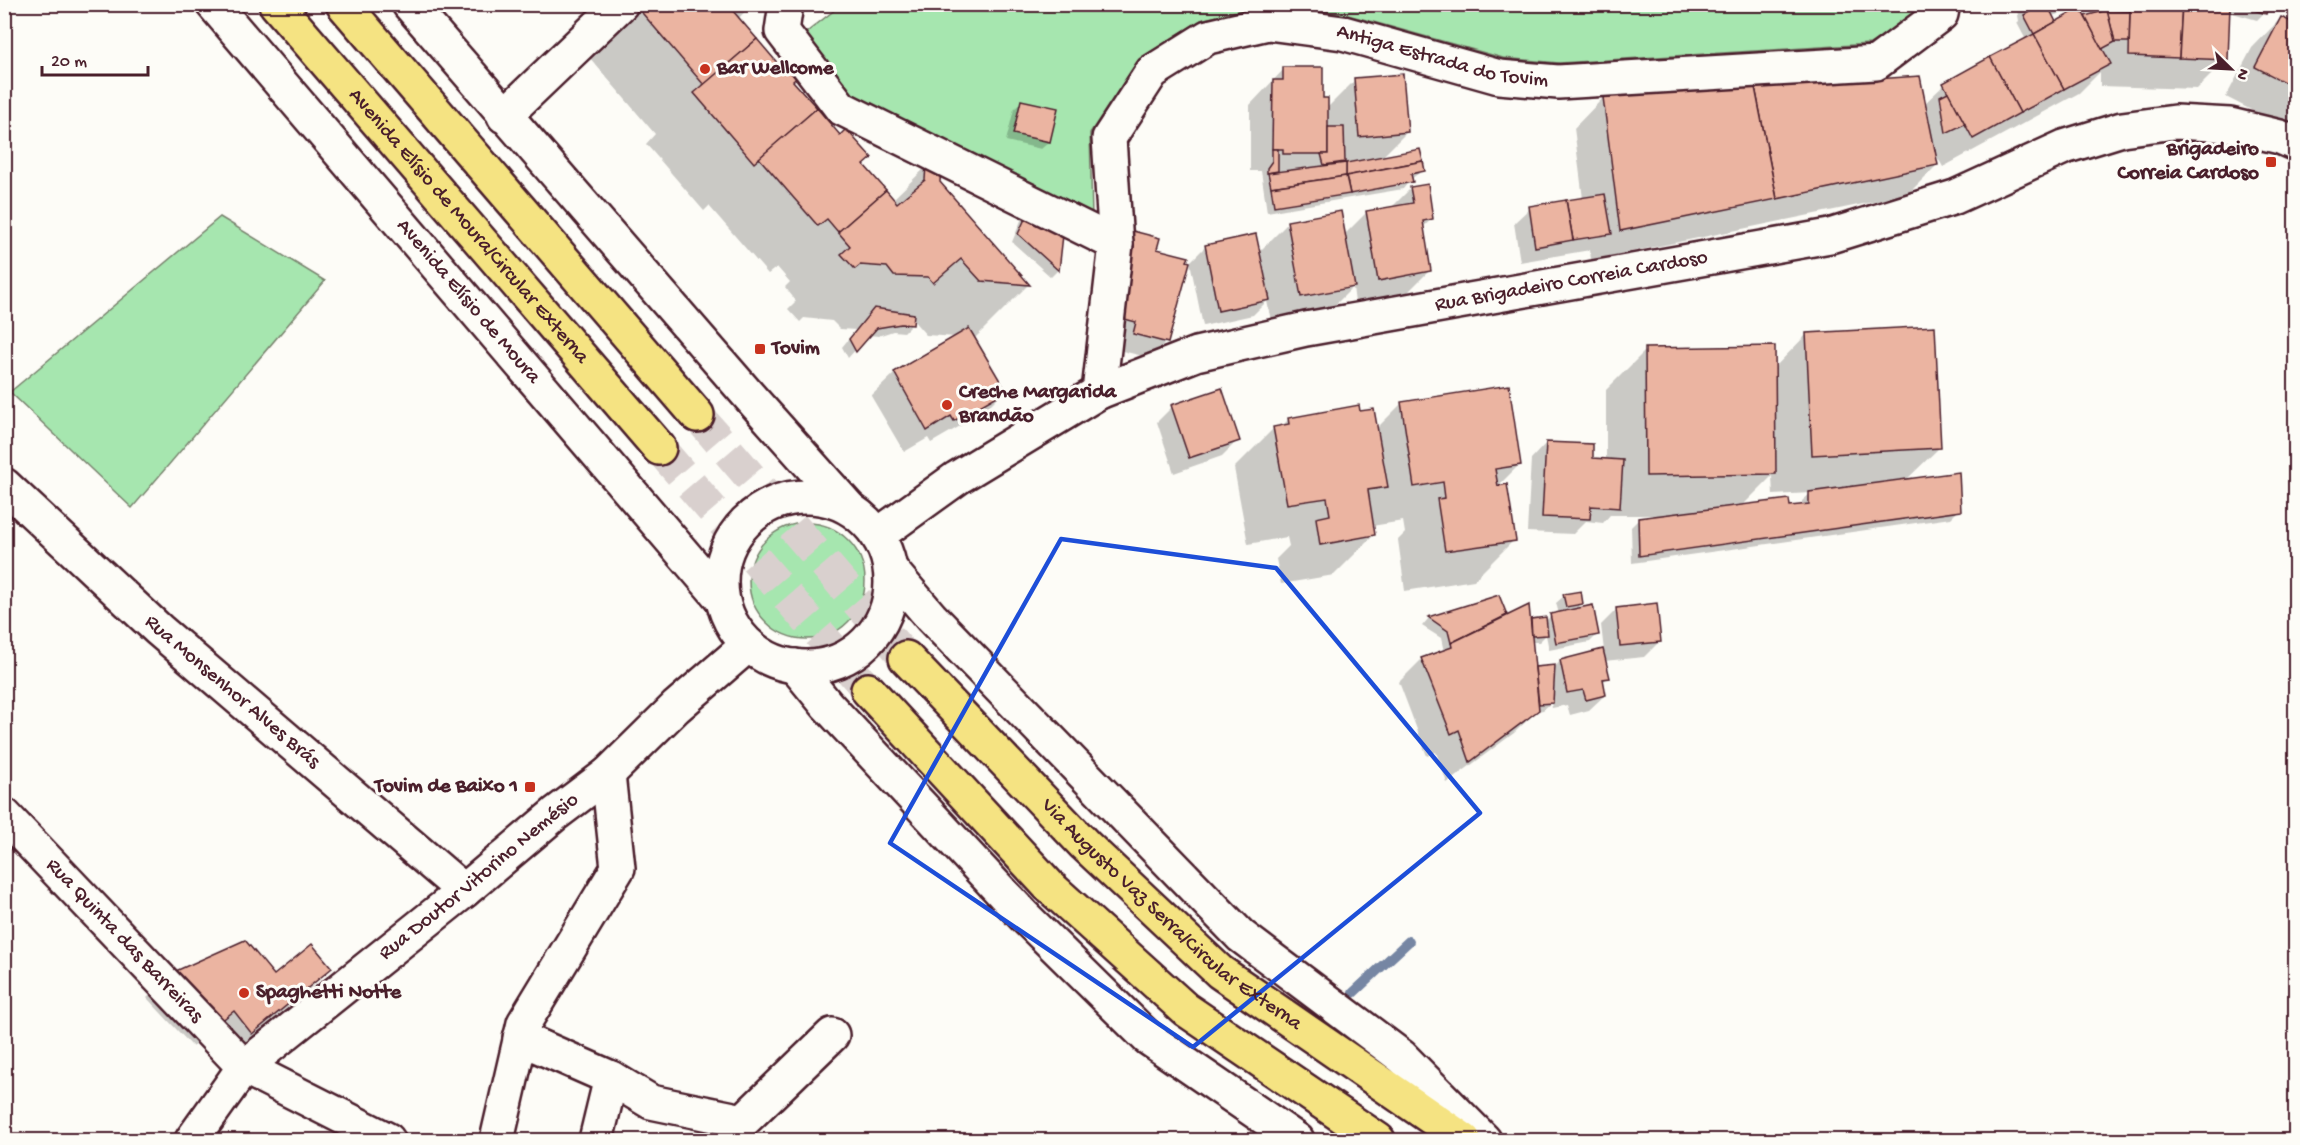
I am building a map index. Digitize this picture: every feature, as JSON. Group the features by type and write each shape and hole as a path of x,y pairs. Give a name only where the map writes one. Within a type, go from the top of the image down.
{"highway":[{"name":"Avenida Elísio de Moura/Circular Externa","path":"276,4 659,448"},
{"path":"343,4 697,415"},
{"name":"Via Augusto Vaz Serra/Circular Externa","path":"906,658 1085,845 1220,972 1464,1140"},
{"path":"868,690 1049,886 1185,1009 1378,1140"}],"street":[{"name":"Avenida Elísio de Moura","path":"213,4 722,599"},
{"path":"409,4 504,116 849,508 878,535 891,570 939,626 1241,936 1401,1057 1484,1140"},
{"path":"504,116 621,4"},
{"path":"786,4 782,31 841,108 1116,244"},
{"name":"Antiga Estrada do Tovim","path":"1099,392 1116,244 1109,138 1152,72 1208,37 1268,23 1344,33 1499,77 1558,82 1876,63 1934,16"},
{"name":"Rua Brigadeiro Correia Cardoso","path":"878,535 957,478 1099,392 1196,354 1306,329 1830,236 1955,198 2064,147 2122,129 2175,122 2230,125 2280,137 2295,144"},
{"name":"Rua Monsenhor Alves Brás","path":"4,485 159,630 464,891"},
{"path":"849,508 823,497 795,496 769,505 746,521 730,544 721,571 722,599 732,624 748,645 770,659 795,666 821,666 846,657 867,641 882,620 890,596 891,570"},
{"name":"Rua Doutor Vitorino Nemésio","path":"192,1140 244,1067 464,891 555,814 608,774 676,707 748,645"},
{"path":"795,666 1024,916 1148,1038 1297,1140"},
{"path":"496,1140 524,1023 618,867 608,774"},
{"name":"Rua Quinta das Barreiras","path":"4,815 244,1067 388,1140"},
{"path":"520,1038 611,1078 651,1102 743,1121 832,1035"},
{"path":"596,1140 611,1078"}],"highlighted area":[{"path":"1061,539 1276,568 1480,813 1193,1047 890,843"}],"green space":[{"path":"1920,4 1924,10 1870,44 1559,63 1503,58 1348,15 1272,5"},
{"path":"841,5 1265,5 1201,20 1139,59 1090,133 1092,217 846,96 802,36"},
{"path":"220,217 325,281 132,508 10,392"},
{"path":"807,523 829,528 848,540 860,559 865,581 860,603 848,622 829,634 807,639 785,634 766,622 754,603 749,581 754,559 766,540 785,528"}],"building":[{"path":"640,4 740,4 733,11 757,39 704,85 637,7"},
{"path":"2030,4 2047,4 2056,22 2034,34 2024,15 2033,10"},
{"path":"2130,4 2182,4 2179,58 2129,56"},
{"path":"2182,4 2230,6 2228,60 2179,58"},
{"path":"2236,4 2269,4 2266,14"},
{"path":"2080,8 2111,64 2064,89 2034,34"},
{"path":"2107,10 2130,11 2129,42 2115,42"},
{"path":"2107,10 2115,42 2102,49 2085,16"},
{"path":"2281,17 2296,24 2296,88 2255,67"},
{"path":"2034,34 2064,89 2020,113 1990,57"},
{"path":"757,39 780,66 791,58 803,72 793,81 817,108 754,163 694,93"},
{"path":"1990,57 2020,113 1973,139 1943,83"},
{"path":"1283,67 1323,67 1323,98 1328,98 1328,154 1283,154 1283,149 1272,149 1273,80 1283,80"},
{"path":"1403,74 1408,132 1359,137 1354,78"},
{"path":"1920,76 1938,165 1777,199 1755,87"},
{"path":"1755,87 1777,199 1620,231 1603,97"},
{"path":"1948,92 1965,124 1946,133 1940,96"},
{"path":"1021,100 1058,108 1050,142 1013,134"},
{"path":"817,108 840,135 846,129 872,158 864,165 886,190 838,232 827,219 818,226 759,158"},
{"path":"1328,127 1344,127 1345,162 1324,165 1321,154 1328,154"},
{"path":"1272,149 1278,149 1278,171 1267,173 1267,168 1272,161"},
{"path":"1420,149 1423,161 1346,176 1346,163"},
{"path":"1423,161 1425,171 1411,174 1413,182 1350,194 1346,176"},
{"path":"1346,163 1346,176 1271,187 1268,173"},
{"path":"926,164 941,166 940,182 1030,285 981,281 961,259 933,283 928,277 894,276 887,267 860,265 855,269 841,254 850,246 838,232 886,190 897,203 925,180"},
{"path":"1346,176 1350,194 1274,206 1271,187"},
{"path":"1428,184 1433,219 1423,221 1431,271 1378,281 1366,211 1413,203 1410,187"},
{"path":"1605,194 1612,234 1573,240 1566,200"},
{"path":"1566,200 1573,240 1535,247 1529,206"},
{"path":"1030,208 1064,226 1059,271 1018,234"},
{"path":"1341,211 1355,287 1301,297 1287,221"},
{"path":"1133,231 1160,238 1157,249 1189,257 1187,261 1190,262 1168,343 1133,334 1136,322 1117,317"},
{"path":"1256,234 1270,300 1218,311 1205,245"},
{"path":"874,308 914,314 913,325 901,324 877,328 856,352 849,339"},
{"path":"1935,326 1941,448 1812,455 1806,333"},
{"path":"969,328 1006,391 954,421 951,416 927,431 894,372"},
{"path":"1775,346 1776,474 1646,476 1645,348"},
{"path":"1509,385 1521,465 1495,469 1498,486 1507,484 1516,541 1445,551 1437,499 1445,498 1443,482 1414,487 1401,402"},
{"path":"1222,388 1240,441 1189,458 1171,405"},
{"path":"1359,405 1360,411 1374,409 1388,487 1368,490 1375,535 1320,545 1316,518 1330,515 1327,498 1287,504 1273,427 1289,424 1288,418"},
{"path":"1546,442 1593,444 1593,458 1623,460 1620,508 1591,506 1590,519 1542,517"},
{"path":"1959,472 1961,511 1639,556 1638,518 1789,499 1790,506 1809,504 1809,492"},
{"path":"1581,591 1583,604 1566,607 1563,594"},
{"path":"1499,595 1507,615 1451,643 1448,631 1428,617"},
{"path":"1657,603 1661,642 1620,646 1616,608"},
{"path":"1529,605 1539,710 1470,762 1459,730 1451,734 1421,658 1452,647 1451,643"},
{"path":"1593,605 1599,635 1556,643 1550,614"},
{"path":"1546,617 1548,635 1532,636 1531,619"},
{"path":"1603,649 1610,678 1603,679 1606,695 1586,700 1583,690 1567,693 1560,660"},
{"path":"1555,665 1553,703 1539,704 1535,667"},
{"name":"Spaghetti Notte","path":"245,940 274,975 312,944 332,968 252,1034 234,1011 216,1025 169,974"}],"waterway":[{"path":"1353,993 1409,941"}],"tunnel":[{"path":"697,415 906,658"},
{"path":"659,448 868,690"}],"place":[{"name":"Bar Wellcome","path":"705,69"},
{"name":"Brigadeiro Correia Cardoso","path":"2271,162"},
{"name":"Tovim","path":"760,349"},
{"name":"Creche Margarida Brandão","path":"947,405"},
{"name":"Tovim de Baixo 1","path":"530,787"},
{"name":"Spaghetti Notte","path":"244,993"}]}
